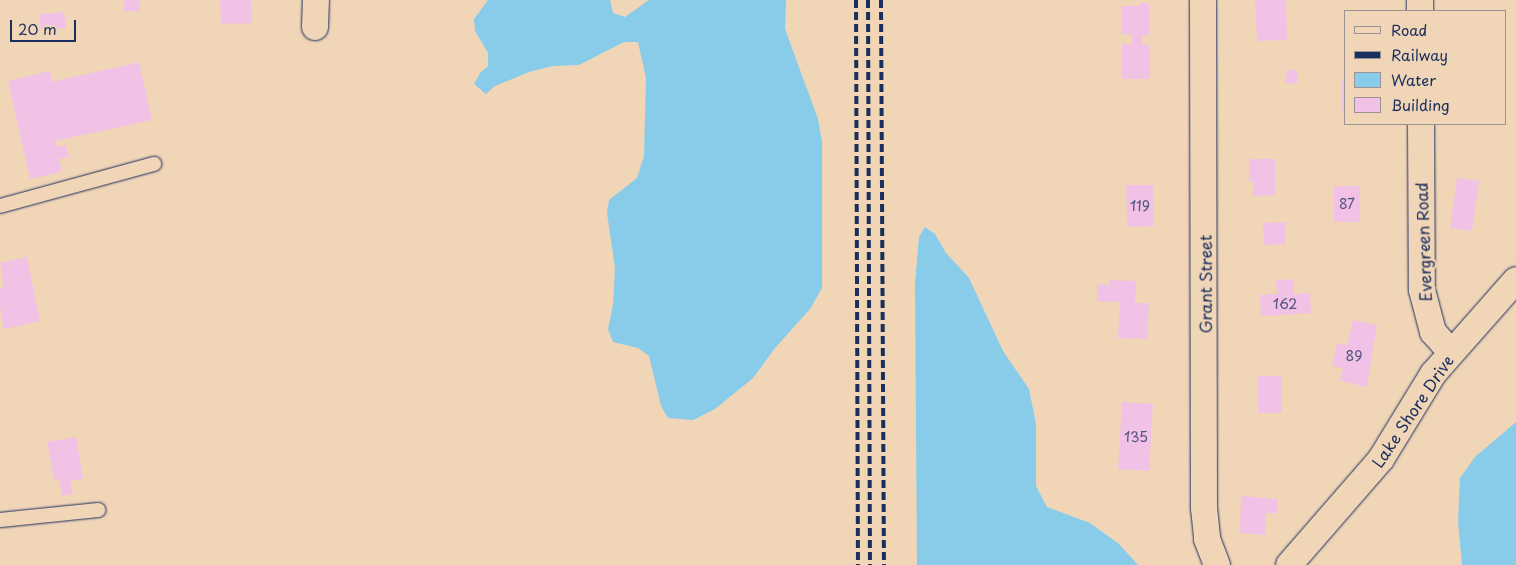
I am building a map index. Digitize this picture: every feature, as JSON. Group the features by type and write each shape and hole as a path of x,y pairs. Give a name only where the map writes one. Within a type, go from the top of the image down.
{"street":[{"path":"315,27 316,0"},
{"name":"Grant Street","path":"1203,0 1204,508 1207,539 1217,565"},
{"name":"Evergreen Road","path":"1421,125 1422,290 1433,332 1451,352"},
{"name":"Lake Shore Drive","path":"1289,565 1381,459 1433,374 1516,280"}],"lane":[{"path":"0,206 154,164"},
{"path":"0,520 98,510"}],"water":[{"path":"488,0 610,0 613,13 625,17 649,0 786,0 785,29 818,119 822,142 822,288 810,309 775,348 753,378 715,409 693,420 668,418 661,406 649,356 638,348 613,342 608,329 613,305 615,268 607,213 609,200 637,178 644,156 646,78 638,42 624,42 579,65 553,66 529,72 495,86 486,94 474,84 480,73 488,66 488,53 475,31 474,19"},
{"path":"925,227 935,234 946,253 969,278 1003,351 1029,389 1036,424 1036,486 1047,507 1090,523 1119,544 1138,565 917,565 915,284 919,237"},
{"path":"1516,422 1516,565 1462,565 1458,522 1460,478 1475,457"}],"building":[{"path":"124,0 140,0 140,11 124,11"},
{"path":"220,0 251,0 252,23 221,24"},
{"path":"1255,0 1286,0 1287,40 1257,41"},
{"path":"1139,3 1149,3 1149,35 1142,35 1142,45 1150,45 1150,79 1122,79 1122,44 1132,45 1132,34 1122,34 1122,6 1139,6"},
{"path":"64,12 66,28 41,30 39,14"},
{"path":"139,62 152,120 55,141 56,147 66,145 69,157 59,159 62,172 30,179 8,81 50,71 52,82"},
{"path":"1287,69 1298,71 1297,84 1285,83"},
{"path":"1342,79 1344,79 1344,112 1342,111"},
{"path":"1249,159 1275,159 1275,195 1253,196 1253,182 1249,182"},
{"path":"1457,178 1479,181 1472,231 1450,228"},
{"path":"1126,185 1153,185 1154,226 1127,227"},
{"path":"1334,186 1360,186 1360,222 1334,222"},
{"path":"1285,222 1286,244 1264,245 1263,223"},
{"path":"27,257 40,321 4,329 0,307 0,288 4,287 0,263"},
{"path":"1294,279 1294,294 1310,293 1311,313 1261,316 1260,295 1277,294 1276,280"},
{"path":"1110,280 1136,281 1135,303 1149,303 1147,339 1118,338 1120,302 1097,301 1097,284 1110,285"},
{"path":"1353,320 1377,325 1367,387 1340,381 1343,368 1332,366 1337,344 1347,345"},
{"path":"1258,376 1282,376 1282,413 1258,413"},
{"path":"1122,402 1153,404 1149,471 1118,469"},
{"path":"76,437 83,478 70,481 73,494 62,496 59,479 54,480 47,442"},
{"path":"1241,496 1278,499 1277,513 1266,513 1265,535 1240,533"}],"railway":[{"path":"856,0 858,565"},
{"path":"868,0 870,565"},
{"path":"881,0 884,565"}]}
